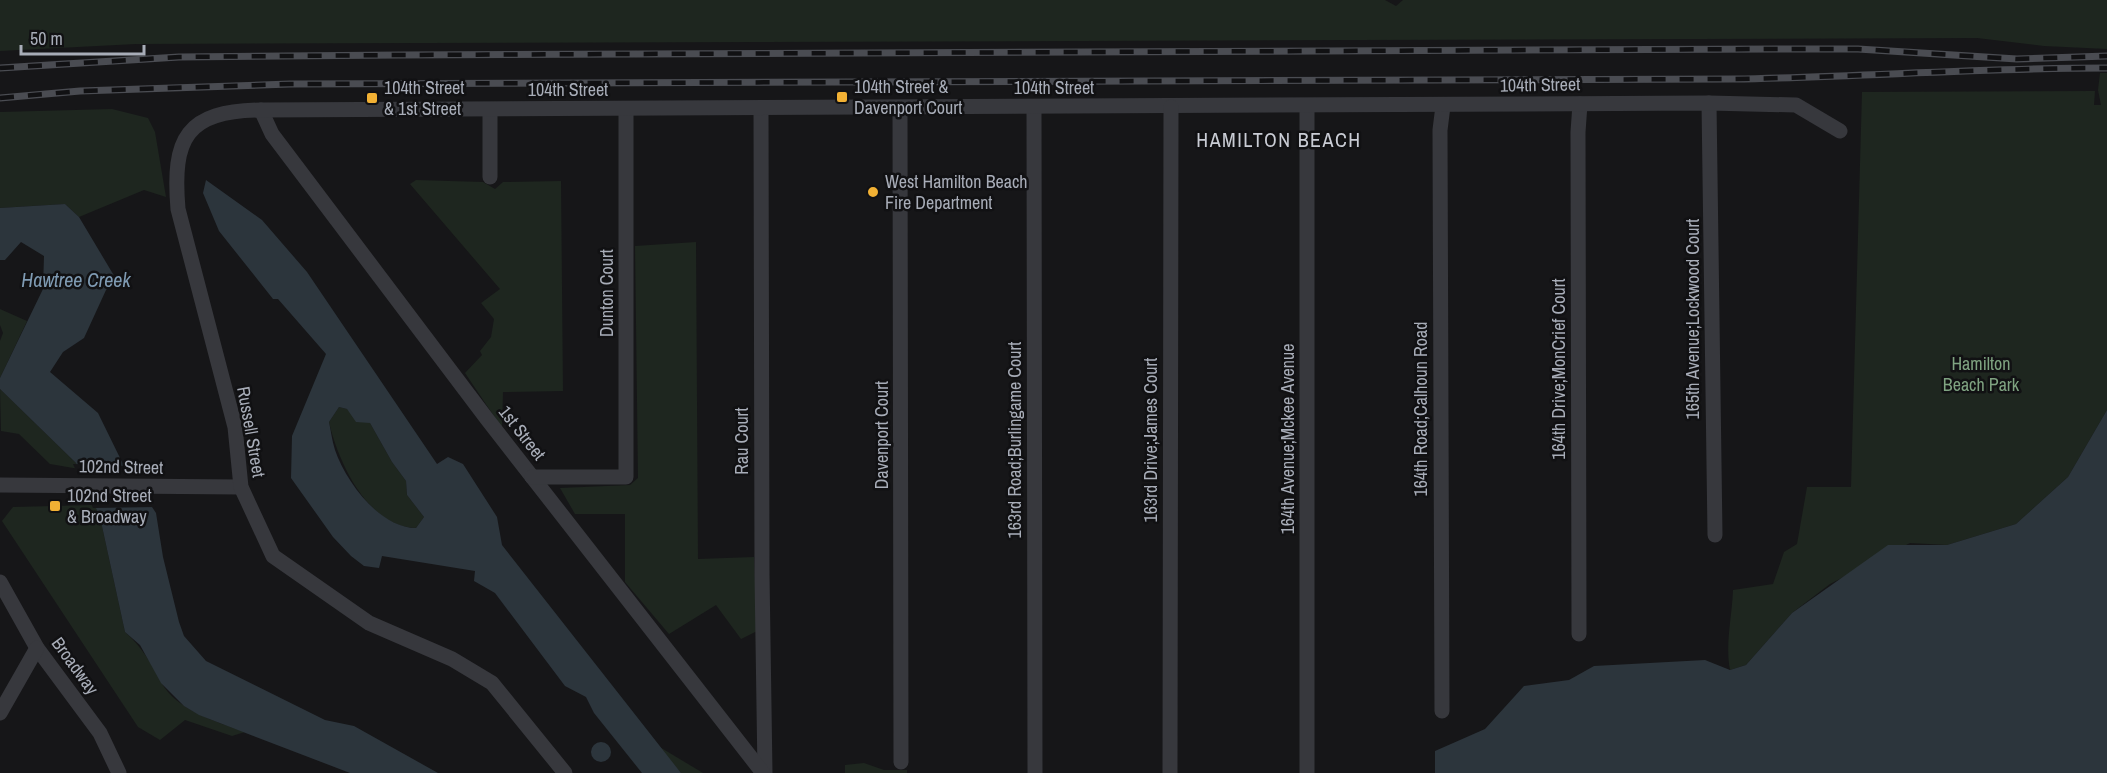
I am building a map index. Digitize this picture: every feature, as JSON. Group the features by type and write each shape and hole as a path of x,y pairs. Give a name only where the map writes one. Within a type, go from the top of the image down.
{"street":[{"name":"104th Street","path":"261,110 1710,103 1796,105 1840,131"},
{"name":"165th Avenue;Lockwood Court","path":"1710,103 1715,535"},
{"name":"164th Drive;MonCrief Court","path":"1579,634 1578,132 1580,104"},
{"name":"164th Avenue;Mckee Avenue","path":"1306,106 1307,773"},
{"name":"164th Road;Calhoun Road","path":"1442,711 1440,130 1443,106"},
{"name":"163rd Road;Burlingame Court","path":"1034,107 1035,773"},
{"name":"163rd Drive;James Court","path":"1170,773 1171,107"},
{"name":"Davenport Court","path":"900,108 901,762"},
{"name":"Rau Court","path":"761,109 764,773"},
{"name":"1st Street","path":"261,110 272,134 532,477 764,773"},
{"name":"Russell Street","path":"261,110 215,114 188,132 178,153 175,176 178,209 235,428 241,487 273,556 369,623 452,659 492,683 565,773"},
{"path":"490,110 490,177"},
{"name":"Dunton Court","path":"532,477 626,477 626,110"},
{"name":"102nd Street","path":"0,485 241,487"},
{"name":"Broadway","path":"0,582 37,648 100,733 119,773"},
{"path":"0,713 37,648"}],"green space":[{"path":"0,0 1385,0 1396,6 1403,0 2107,0 2107,49 2044,46 1977,38 136,44 0,51"},
{"name":"Hamilton Beach Park","path":"2100,73 2107,73 2107,410 2068,477 2016,524 1947,545 1910,543 1830,584 1792,613 1746,665 1730,670 1728,640 1733,590 1773,584 1784,552 1797,544 1807,487 1851,487 1862,92 2095,91 2094,105 2101,105 2098,90"},
{"path":"112,109 148,118 155,132 166,197 144,190 79,217 65,204 0,208 0,112"},
{"path":"416,180 483,182 495,189 503,182 561,181 563,391 503,392 502,428 465,373 482,355 480,351 491,337 494,319 481,303 500,289 410,184"},
{"path":"696,242 698,559 754,557 757,631 741,639 716,605 669,634 625,582 625,514 575,514 560,488 630,485 638,478 635,246"},
{"path":"0,309 27,321 0,378 0,341 3,333 0,325"},
{"path":"0,389 76,463 79,469 50,464 19,434 1,431"},
{"path":"339,407 347,409 370,423 392,462 406,481 407,495 424,517 416,528 399,525 383,517 358,490 340,455 329,422"},
{"path":"95,505 100,517 125,632 141,649 168,692 177,700 198,714 245,732 232,736 185,720 160,740 138,727 2,521 13,507"},
{"path":"658,746 703,773 681,773"},
{"path":"864,763 884,770 907,770 907,773 845,773 845,765"}],"water":[{"path":"206,180 262,220 307,272 437,464 448,457 463,464 497,517 502,545 681,773 642,773 594,713 586,697 565,686 495,593 474,581 475,571 382,556 379,568 364,566 333,537 291,478 292,436 326,354 278,299 273,299 219,231 203,193","holes":["339,407 347,409 356,422 370,423 392,462 406,481 407,495 424,517 416,528 403,526 377,512 347,476 335,450 329,422"]},
{"name":"Hawtree Creek","path":"65,204 79,217 116,279 106,290 84,338 63,352 50,372 98,413 122,462 156,513 163,557 184,636 206,661 325,720 354,726 438,773 350,773 199,715 184,706 161,683 140,645 125,632 100,517 76,463 0,389 0,378 43,289 44,256 21,242 5,260 0,260 0,208"},
{"path":"2107,410 2107,773 1435,773 1435,751 1485,729 1524,686 1569,680 1594,666 1705,660 1730,670 1746,665 1792,613 1888,545 1947,545 2016,524 2068,477"},
{"path":"601,742 608,745 611,752 608,759 601,762 594,759 591,752 594,745"}],"pier":[{"path":"73,464 128,466 156,507 93,508"}],"railway":[{"path":"0,68 179,57 399,55 1858,49 2017,59 2107,56"},
{"path":"0,98 80,91 290,84 1734,79 2107,68"}],"place":[{"name":"104th Street & Davenport Court","path":"842,97"},
{"name":"104th Street & 1st Street","path":"372,98"},
{"name":"West Hamilton Beach Fire Department","path":"873,192"},
{"name":"102nd Street & Broadway","path":"55,506"}],"district":[{"name":"HAMILTON BEACH","path":"1279,140"}]}
